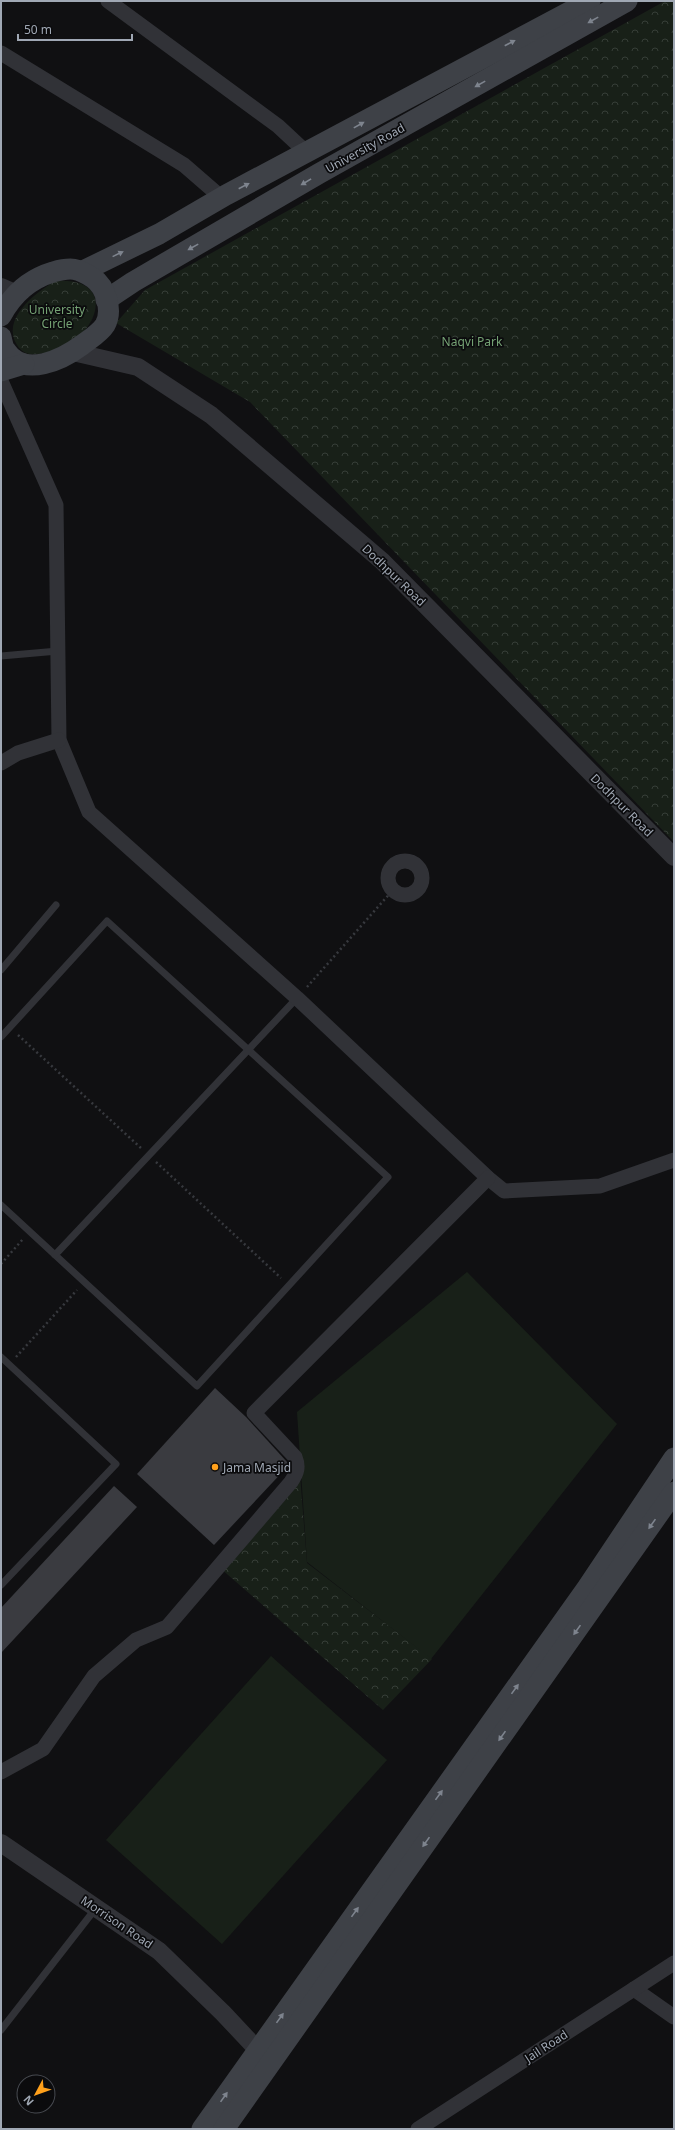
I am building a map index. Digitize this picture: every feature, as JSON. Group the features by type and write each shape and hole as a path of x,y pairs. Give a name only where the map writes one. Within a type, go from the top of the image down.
{"main road":[{"name":"University Road","path":"82,271 159,234 222,198 590,1"},
{"name":"University Road","path":"106,300 139,278 320,173 628,1"},
{"path":"1,316 8,303 9,290 25,286 43,275 68,268 82,271 96,280 106,300 108,308 105,324 97,334 73,352 58,360 40,365 24,364 14,360 6,351 1,337"},
{"path":"1,371 24,364"},
{"path":"224,2129 263,2056 674,1458"},
{"path":"202,2129 263,2056 674,1492"}],"street":[{"path":"108,1 278,126 307,153"},
{"path":"1,53 184,165 222,198"},
{"name":"Dodhpur Road","path":"73,352 138,367 211,415 382,561 674,857"},
{"path":"1,381 56,505 59,740 89,812 297,998 488,1178 504,1191 600,1186 674,1160"},
{"path":"1,763 18,753 59,740"},
{"path":"1,1772 44,1749 94,1676 112,1660 136,1640 167,1627 291,1482 296,1474 298,1465 295,1457 254,1413 488,1178"},
{"name":"Morrison Road","path":"1,1843 159,1951 223,2013 263,2056"},
{"name":"Jail Road","path":"418,2129 674,1963"},
{"path":"634,1989 674,2017"}],"lane":[{"path":"1,656 58,651"},
{"path":"1,970 56,905"},
{"path":"1,1037 107,921 388,1177 197,1386 1,1205"},
{"path":"55,1255 297,998"},
{"path":"1,1357 116,1464 1,1585"},
{"path":"1,2030 96,1908"}],"path":[{"path":"297,998 392,890"},
{"path":"1,1264 30,1231"},
{"path":"9,1364 84,1282"}],"green space":[{"name":"Naqvi Park","path":"665,1 674,1 674,842 250,402 116,323 145,290"},
{"name":"University Circle","path":"55,281 77,282 90,289 95,300 94,313 88,326 77,339 62,348 40,354 26,353 17,345 13,335 13,326 16,317 30,300"},
{"path":"467,1272 617,1424 431,1659 307,1562 297,1412"},
{"path":"300,1475 307,1563 432,1659 383,1710 220,1568"},
{"path":"271,1656 387,1760 222,1944 106,1840"}],"building":[{"name":"Jama Masjid","path":"215,1388 246,1417 287,1462 288,1466 214,1545 137,1474"},
{"path":"114,1486 137,1507 1,1653 1,1608"}],"place":[{"name":"Jama Masjid","path":"215,1467"}]}
